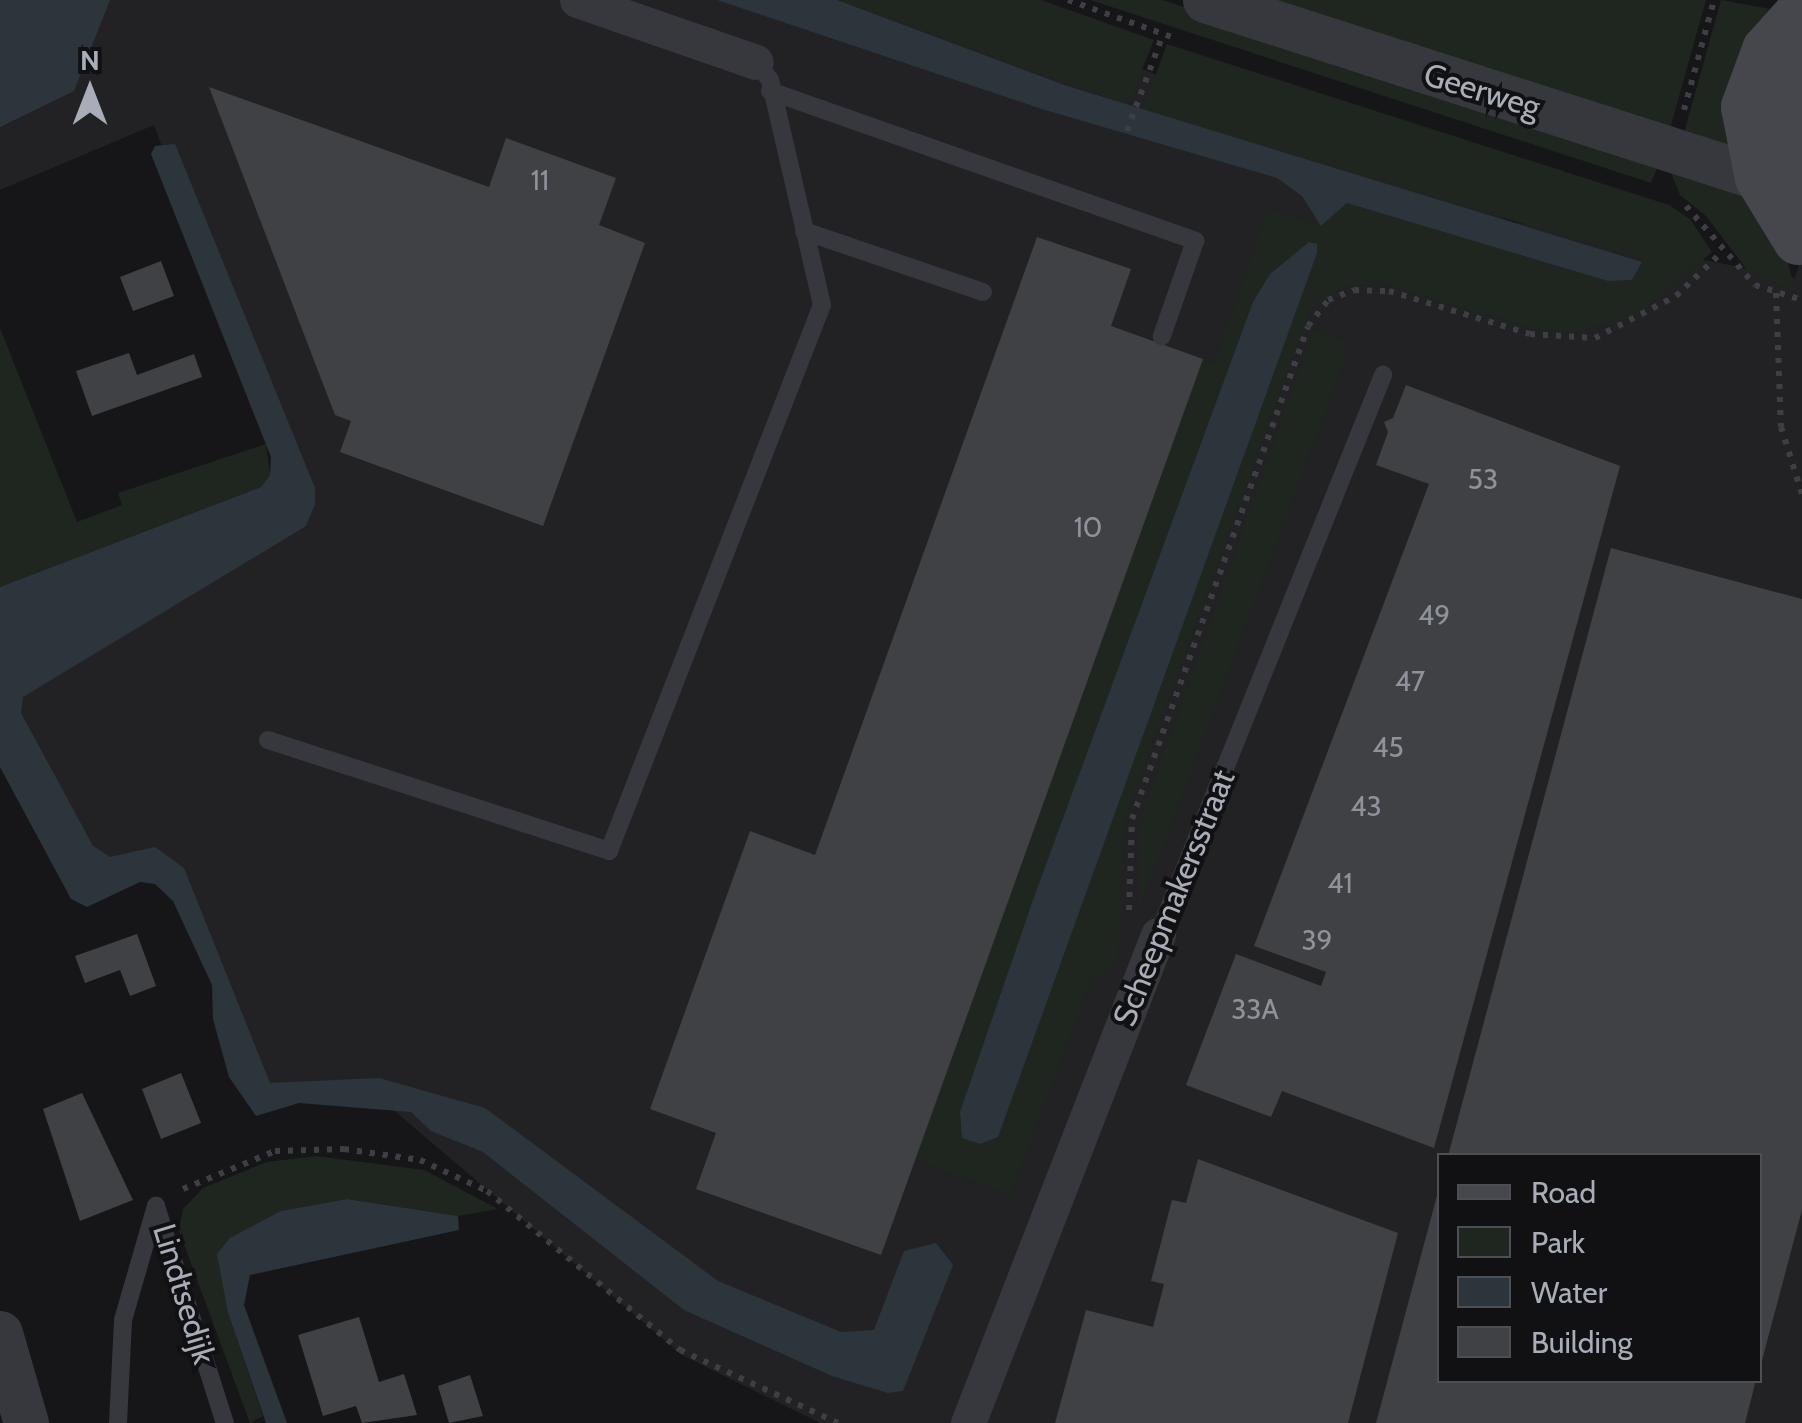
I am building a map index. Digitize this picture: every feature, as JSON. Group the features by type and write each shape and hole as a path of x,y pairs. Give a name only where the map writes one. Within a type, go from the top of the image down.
{"main road":[{"path":"1788,184 1746,107 1766,50 1802,11"},
{"path":"1800,244 1788,184 1784,109 1802,63"}],"street":[{"path":"577,0 763,76"},
{"name":"Geerweg","path":"1204,0 1788,184"},
{"path":"1788,0 1802,4"},
{"name":"Scheepmakersstraat","path":"968,1423 1158,935"},
{"path":"0,1333 26,1423"}],"lane":[{"path":"268,740 610,851 822,305 763,76"},
{"path":"763,76 1195,241 1162,336"},
{"path":"804,230 983,292"},
{"name":"Scheepmakersstraat","path":"1158,935 1384,374"},
{"name":"Lindtsedijk","path":"118,1423 124,1320 156,1206"},
{"name":"Lindtsedijk","path":"156,1206 225,1423"}],"path":[{"path":"1068,0 1163,34 1128,131"},
{"path":"1674,148 1714,0"},
{"path":"1722,252 1756,284 1802,300"},
{"path":"1776,293 1781,427 1802,494"},
{"path":"156,1206 202,1176 275,1151 344,1149 420,1160 487,1191 680,1350 838,1423"}],"shaded area":[{"path":"0,0 976,0 1513,222 1795,278 1802,254 1802,1423 820,1423 682,1355 371,1091 260,1091 174,884 88,873 0,698 293,503 154,125 0,190"}],"green space":[{"path":"837,0 1041,0 1154,40 1128,105"},
{"path":"1090,0 1162,0 1661,159 1651,183"},
{"path":"1261,0 1706,0 1670,129"},
{"path":"1721,0 1776,10 1732,147 1684,133"},
{"path":"1167,44 1669,205 1690,219 1712,252 1640,313 1574,333 1532,328 1382,283 1343,286 1310,310 1124,821 1117,964 1091,980 1010,1195 915,1159 1202,359 1214,366 1268,209 1320,226 1347,203 1608,281 1628,281 1641,259 1143,110","holes":["1316,244 998,1137 980,1144 963,1138 960,1112 1034,897 1253,302 1279,265"]},
{"path":"1671,173 1738,191 1788,263 1796,292 1748,271 1706,216 1680,195"},
{"path":"0,328 77,522 122,505 118,493 266,444 270,475 261,487 0,587"},
{"path":"1314,329 1343,340 1343,365 1139,910 1139,823"},
{"path":"316,1156 424,1170 498,1209 458,1216 347,1199 281,1211 228,1313 263,1416 250,1423 179,1231 183,1209 203,1188 267,1162"}],"water":[{"path":"0,0 110,0 74,91 0,127"},
{"path":"717,0 837,0 1067,86 1642,262 1632,280 1608,281 1347,203 1321,226 1302,196 1277,178 1042,109"},
{"path":"175,144 315,488 315,504 306,526 23,697 21,713 93,846 110,857 155,847 184,868 270,1083 379,1078 485,1108 718,1281 841,1332 874,1330 904,1251 936,1243 953,1265 903,1391 888,1393 832,1376 684,1310 483,1152 431,1131 411,1112 299,1103 256,1116 229,1077 213,1019 212,985 173,901 155,884 140,882 87,907 71,899 0,767 0,587 261,487 270,475 271,457 151,154 155,146"},
{"path":"1309,242 1317,244 1317,253 998,1137 980,1144 962,1138 960,1112 1034,897 1253,302 1270,274"},
{"path":"347,1199 458,1216 459,1230 250,1275 244,1305 287,1423 266,1423 228,1313 217,1254 230,1238 281,1211"}],"building":[{"path":"209,87 489,187 506,138 616,178 599,225 645,243 543,526 340,452 351,421 335,415"},
{"path":"1037,237 1131,269 1111,326 1203,359 881,1255 696,1189 716,1133 650,1109 750,831 815,855"},
{"path":"161,261 174,296 133,311 120,277"},
{"path":"129,353 137,375 194,354 202,377 92,416 76,371"},
{"path":"1406,385 1620,466 1434,1148 1282,1091 1271,1117 1186,1085 1236,954 1321,986 1326,972 1254,946 1429,484 1376,465 1388,432 1384,422 1393,418"},
{"path":"1611,548 1802,599 1802,1210 1762,1360 1762,1153 1449,1153"},
{"path":"137,934 156,986 130,996 120,970 85,983 75,956"},
{"path":"181,1073 201,1123 161,1139 142,1089"},
{"path":"82,1093 133,1200 80,1221 43,1109"},
{"path":"1198,1159 1398,1233 1348,1423 1055,1423 1086,1310 1153,1327 1164,1284 1151,1281 1172,1200 1186,1203"},
{"path":"1437,1196 1437,1383 1755,1383 1745,1423 1376,1423"},
{"path":"359,1317 379,1382 404,1374 417,1415 362,1423 356,1406 323,1416 298,1335"},
{"path":"470,1375 483,1416 449,1423 438,1386"}]}
